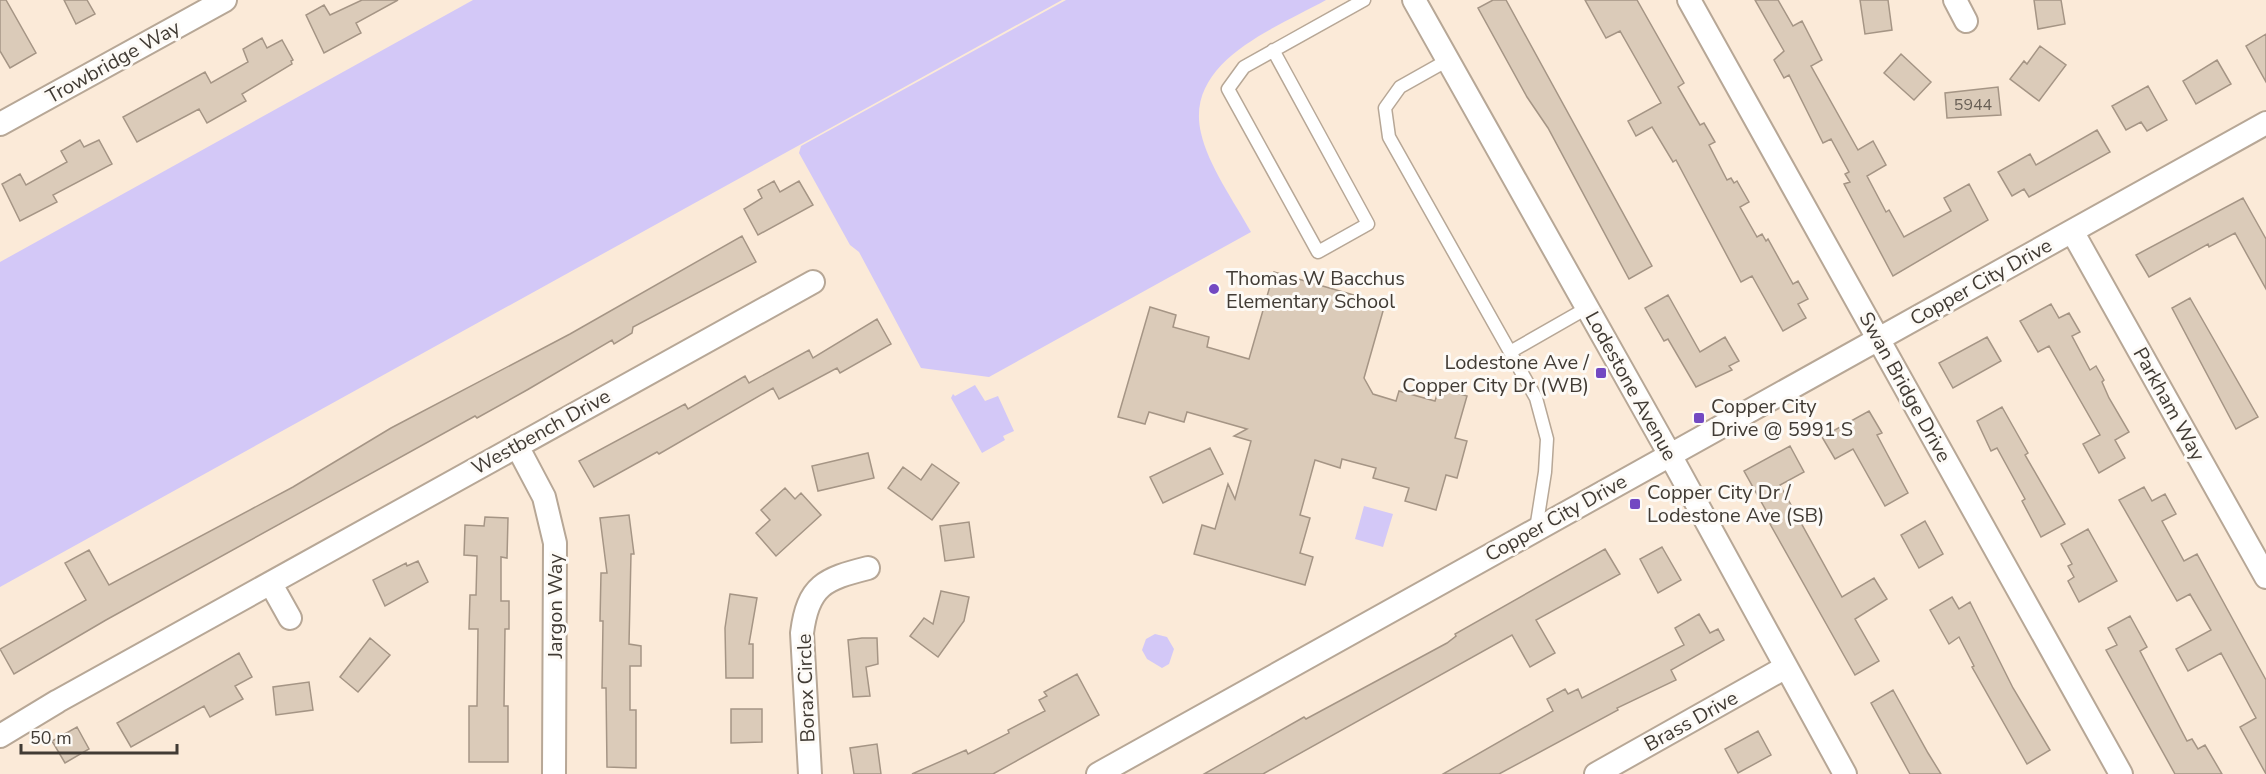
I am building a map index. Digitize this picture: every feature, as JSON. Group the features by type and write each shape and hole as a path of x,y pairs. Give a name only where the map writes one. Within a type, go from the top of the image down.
{"street":[{"name":"Trowbridge Way","path":"0,124 225,0"},
{"name":"Lodestone Avenue","path":"1414,0 1670,455 1845,774"},
{"name":"Swan Bridge Drive","path":"1689,0 2121,774"},
{"path":"1955,0 1966,21"},
{"name":"Copper City Drive","path":"1098,774 2266,123"},
{"name":"Parkham Way","path":"2072,231 2266,577"},
{"name":"Westbench Drive","path":"0,736 23,721 813,282"},
{"name":"Jargon Way","path":"517,446 544,497 555,543 554,774"},
{"name":"Borax Circle","path":"810,774 802,633 804,614 811,597 825,582 868,568"},
{"path":"271,584 290,618"},
{"name":"Brass Drive","path":"1596,774 1786,667"}],"lane":[{"path":"1274,50 1368,224 1318,252 1228,89 1245,67 1274,50 1365,0"},
{"path":"1448,60 1400,87 1385,108 1389,137 1536,398 1547,439 1536,529"},
{"path":"1510,352 1587,308"}],"shaded area":[{"path":"473,0 1062,0 0,587 0,262"},
{"path":"1066,0 1326,0 1260,35 1238,50 1220,67 1206,86 1199,108 1201,133 1216,171 1251,232 989,377 921,368 859,252 850,245 799,153 801,146"},
{"path":"975,385 985,401 998,396 1014,431 1003,436 1005,440 982,453 951,398 953,394 955,396"},
{"path":"1364,506 1393,514 1383,547 1355,539"},
{"path":"1155,634 1167,637 1174,649 1169,664 1162,668 1147,659 1142,650 1146,639"}],"building":[{"path":"0,0 6,0 36,53 10,68 0,51"},
{"path":"64,0 87,0 95,14 76,24"},
{"path":"362,0 398,0 356,23 361,33 324,53 306,15 324,5 330,15"},
{"path":"1493,0 1506,0 1652,266 1629,279 1548,128 1527,97 1478,8"},
{"path":"1585,0 1637,0 1684,83 1678,87 1700,125 1704,123 1715,142 1709,145 1727,180 1731,178 1734,183 1737,181 1749,202 1740,207 1757,237 1762,234 1766,241 1768,239 1793,284 1798,281 1808,299 1798,304 1806,318 1783,331 1752,276 1741,282 1676,160 1673,162 1652,127 1636,136 1628,121 1661,103 1620,31 1606,38"},
{"path":"1755,0 1778,0 1793,26 1802,21 1822,60 1811,66 1858,150 1873,141 1886,165 1867,176 1886,212 1889,210 1904,237 1951,211 1944,198 1969,184 1988,220 1893,276 1844,184 1850,182 1845,174 1849,172 1831,139 1823,143 1789,75 1784,78 1774,60 1784,51"},
{"path":"1860,0 1888,0 1892,30 1865,34"},
{"path":"2034,0 2061,0 2065,24 2038,29"},
{"path":"2266,34 2266,82 2246,46"},
{"path":"262,38 267,48 282,40 293,60 292,64 242,94 246,101 207,123 199,109 137,142 123,117 205,72 211,83 248,62 243,49"},
{"path":"2040,46 2066,65 2039,101 2010,79 2024,61 2027,64"},
{"path":"1901,54 1931,82 1914,100 1884,73"},
{"path":"2217,60 2231,84 2196,104 2183,81"},
{"path":"2148,86 2167,120 2147,131 2141,122 2126,130 2112,106"},
{"path":"1998,87 2001,115 1947,118 1945,93"},
{"path":"2097,130 2110,152 2029,197 2024,189 2012,196 1998,172 2030,154 2036,165"},
{"path":"80,140 84,147 99,140 112,164 53,195 57,202 20,221 2,184 20,174 26,185 67,162 61,151"},
{"path":"774,181 780,192 799,181 813,205 758,235 744,209 762,198 758,190"},
{"path":"2243,198 2266,239 2266,289 2235,233 2209,247 2208,244 2149,277 2136,255"},
{"path":"742,236 756,262 633,327 632,333 614,344 612,340 477,418 475,416 106,620 14,674 0,649 86,600 65,563 89,550 109,585 293,487 391,428 570,334"},
{"name":"Thomas W Bacchus Elementary School","path":"1274,272 1385,304 1364,378 1373,394 1396,401 1399,391 1435,401 1439,388 1467,396 1455,438 1467,441 1457,478 1446,475 1436,510 1405,501 1409,488 1373,478 1376,468 1342,459 1340,468 1315,460 1300,515 1310,518 1300,553 1313,557 1305,585 1194,554 1202,525 1215,529 1228,484 1235,499 1251,441 1234,436 1247,429 1187,412 1184,422 1149,412 1145,424 1118,417 1150,307 1176,315 1173,327 1209,337 1207,347 1249,359"},
{"path":"1668,295 1700,352 1725,337 1739,361 1729,366 1732,370 1696,387 1668,339 1664,341 1645,308"},
{"path":"2190,298 2258,417 2236,429 2172,308"},
{"path":"2051,304 2059,318 2069,313 2080,332 2072,336 2090,370 2096,366 2104,380 2102,382 2109,398 2129,432 2115,440 2125,458 2099,473 2083,444 2100,435 2049,346 2038,352 2020,321"},
{"path":"877,319 891,344 840,373 837,368 779,399 773,388 659,454 657,452 594,487 579,461 685,404 688,409 745,376 749,383 809,350 813,358"},
{"path":"1987,337 2001,361 1953,388 1939,363"},
{"path":"2002,407 2028,453 2025,455 2065,524 2041,537 2022,501 2025,499 1997,448 1991,451 1977,421"},
{"path":"1869,411 1882,433 1877,435 1908,493 1885,506 1853,449 1835,459 1822,437"},
{"path":"1790,446 1804,472 1780,485 1842,597 1874,578 1887,599 1855,619 1879,661 1855,675 1770,524 1773,523 1744,471"},
{"path":"1210,448 1223,474 1163,503 1150,477"},
{"path":"868,453 874,478 818,491 812,466"},
{"path":"932,464 959,483 932,520 888,488 903,467 921,480"},
{"path":"2144,487 2152,501 2165,494 2176,514 2162,521 2184,561 2197,554 2266,680 2266,774 2240,727 2256,718 2221,653 2188,671 2176,649 2211,630 2190,594 2177,601 2119,500"},
{"path":"785,488 795,499 801,493 821,515 776,556 756,533 770,520 761,510"},
{"path":"629,515 634,554 631,554 629,644 641,646 641,666 630,666 630,710 636,710 636,768 607,767 606,688 602,688 603,621 600,621 601,573 607,573 600,518"},
{"path":"485,517 508,518 507,558 501,557 501,601 509,601 509,629 505,629 504,706 508,706 508,762 469,762 469,706 477,706 478,629 469,629 470,595 476,595 477,556 464,555 465,525 484,526"},
{"path":"1925,521 1943,554 1919,568 1901,535"},
{"path":"969,522 974,557 945,561 940,526"},
{"path":"2088,529 2117,581 2079,602 2068,581 2074,577 2068,566 2072,564 2061,544"},
{"path":"1662,547 1681,580 1658,593 1640,559"},
{"path":"1605,549 1620,574 1536,620 1555,653 1530,667 1512,635 1263,774 1204,774 1304,717 1306,719 1447,643 1456,636 1455,634"},
{"path":"418,561 428,582 385,606 373,580 406,563 407,566"},
{"path":"941,591 969,597 964,621 938,657 910,636 924,618 933,624"},
{"path":"730,594 757,598 749,644 753,644 753,678 726,678 725,628"},
{"path":"1952,597 1959,609 1970,602 2013,688 2050,750 2027,764 1972,667 1974,666 1959,637 1949,644 1930,610"},
{"path":"1699,614 1710,633 1718,629 1724,640 1671,670 1676,680 1617,708 1618,710 1499,774 1443,774 1553,711 1547,699 1565,689 1568,694 1578,689 1582,698 1684,645 1675,628"},
{"path":"2130,616 2147,647 2140,651 2187,741 2192,739 2198,749 2205,745 2222,774 2175,774 2106,650 2117,645 2108,628"},
{"path":"370,638 390,655 358,692 340,677"},
{"path":"877,638 878,664 866,667 870,696 853,697 848,640"},
{"path":"239,653 252,677 235,686 243,699 210,717 204,706 131,747 117,723"},
{"path":"1077,674 1099,715 993,774 912,774 966,750 968,754 1009,733 1008,730 1045,711 1039,700 1047,696 1044,692"},
{"path":"309,682 313,710 276,715 273,687"},
{"path":"1893,690 1941,774 1910,774 1871,703"},
{"path":"731,709 762,709 762,742 731,743"},
{"path":"77,727 89,749 65,763 52,741"},
{"path":"1758,731 1771,755 1738,773 1725,749"},
{"path":"877,744 881,774 854,774 850,748"}],"place":[{"name":"Thomas W Bacchus Elementary School","path":"1214,289"},
{"name":"Lodestone Ave / Copper City Dr (WB)","path":"1601,373"},
{"name":"Copper City Drive @ 5991 S","path":"1699,418"},
{"name":"Copper City Dr / Lodestone Ave (SB)","path":"1635,504"}]}
